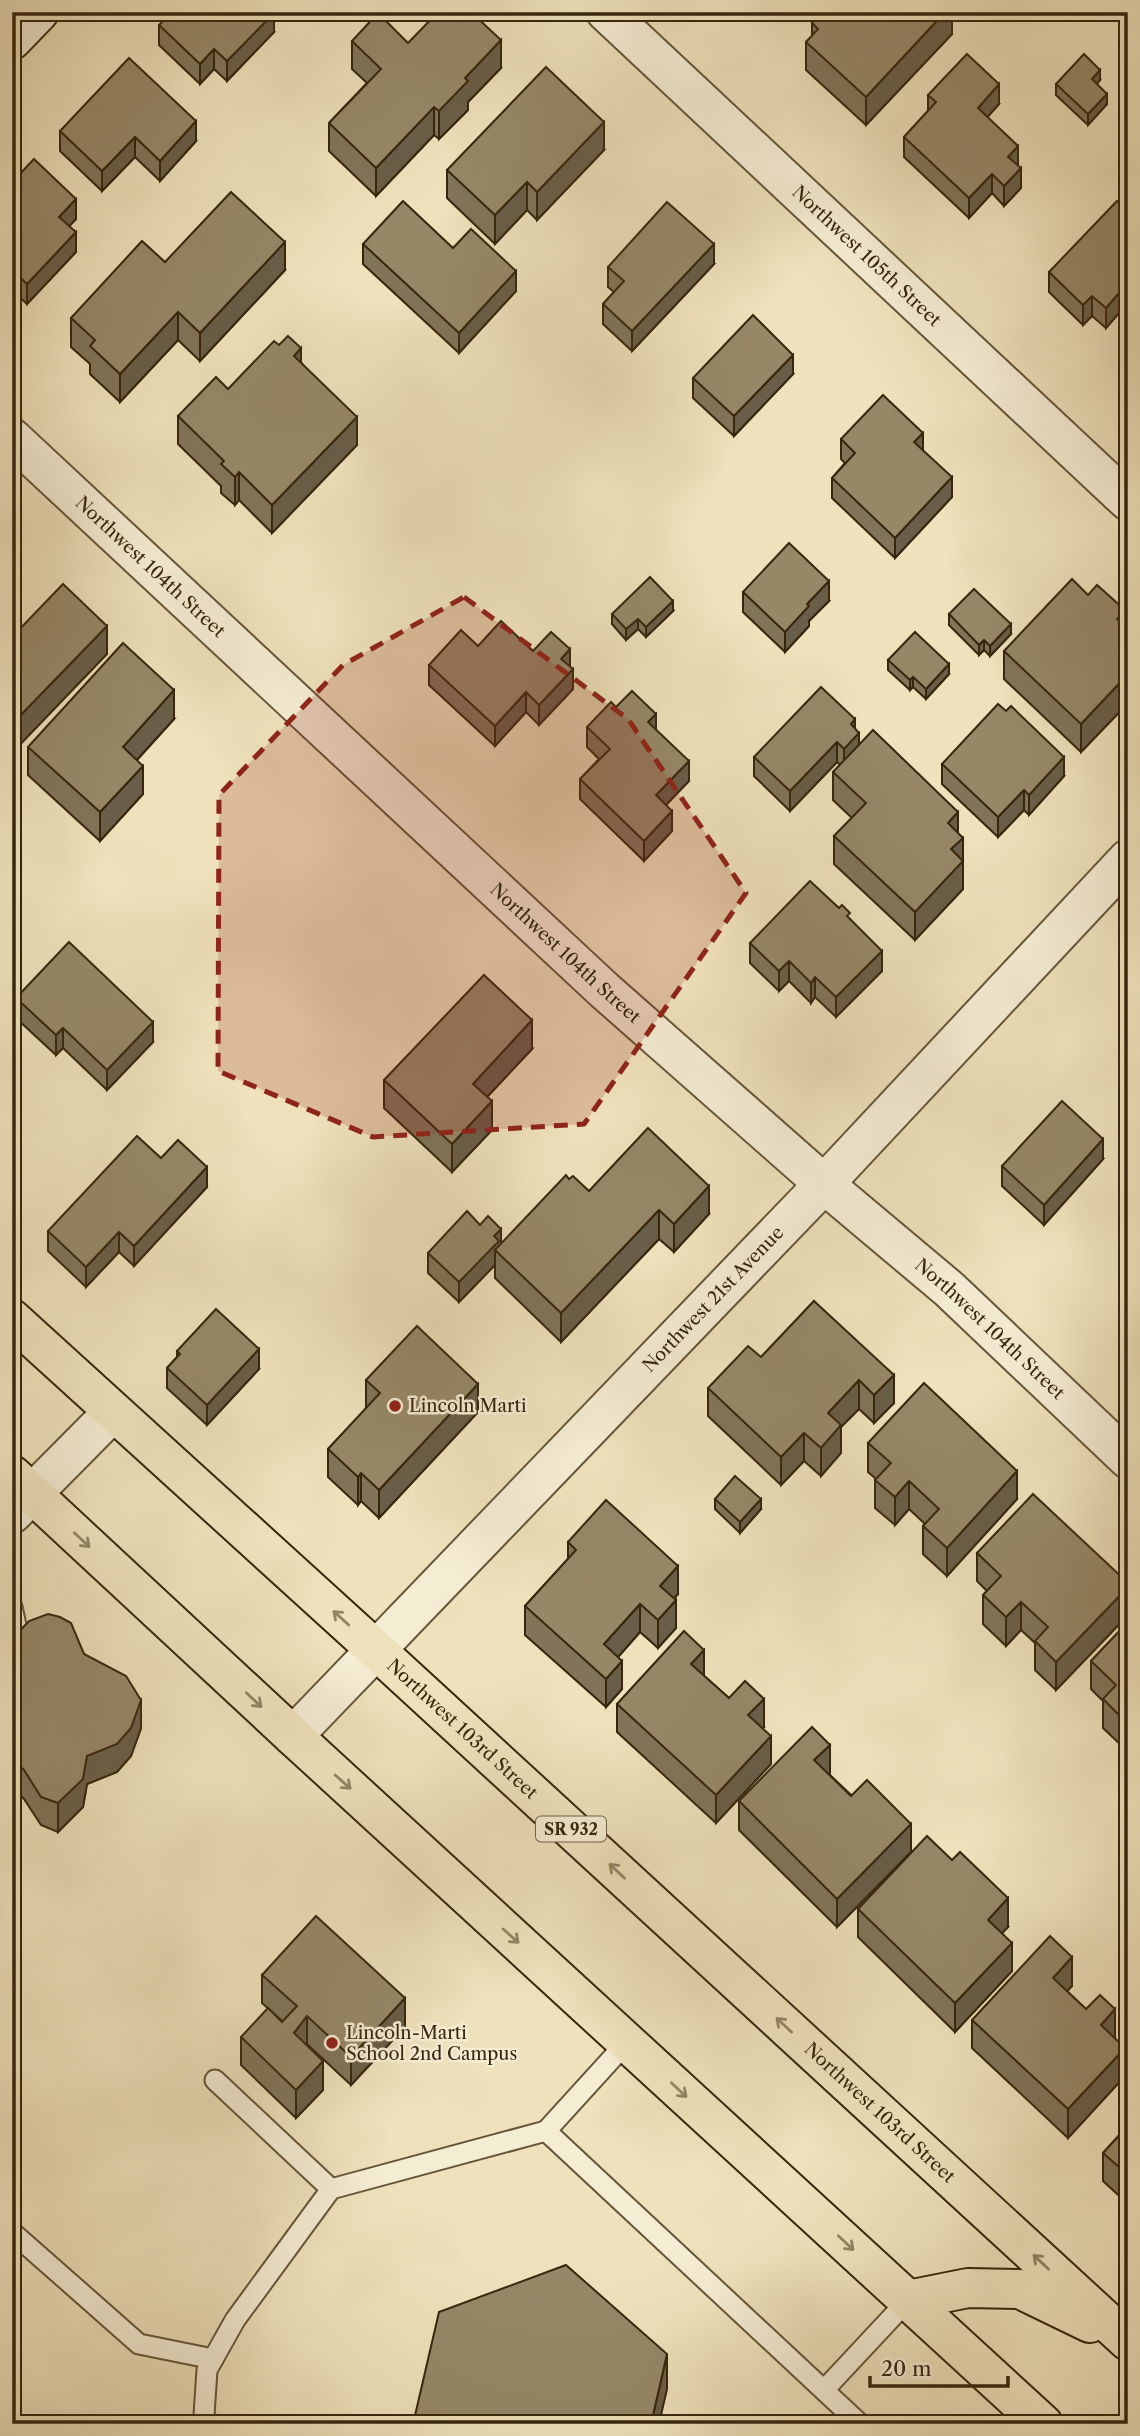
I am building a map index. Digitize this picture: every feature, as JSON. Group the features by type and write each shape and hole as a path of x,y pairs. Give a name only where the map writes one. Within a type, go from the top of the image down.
{"main road":[{"name":"Northwest 103rd Street","path":"12,1319 1127,2341"},
{"path":"19,1494 293,1736 1043,2424"},
{"path":"908,2300 968,2288 1020,2290 1127,2341"}],"street":[{"path":"12,40 39,12"},
{"name":"Northwest 105th Street","path":"606,12 1128,501"},
{"name":"Northwest 104th Street","path":"12,438 604,990 824,1184 949,1289 1128,1459"},
{"name":"Northwest 21st Avenue","path":"293,1736 824,1184 1128,859"},
{"path":"19,1494 113,1412"}],"lane":[{"path":"12,1607 17,1630 12,1643"},
{"path":"209,2424 204,2414 207,2371 213,2359 235,2320 331,2189 546,2131 627,2042"},
{"path":"215,2080 331,2189"},
{"path":"546,2131 860,2424"},
{"path":"12,2232 139,2344 213,2359"},
{"path":"824,2390 908,2300"}],"highlighted area":[{"path":"464,597 628,719 746,893 584,1124 373,1137 218,1071 219,795 343,665"}],"building":[{"path":"172,12 274,13 227,61 214,49 200,64 159,25"},
{"path":"438,12 471,12 501,40 465,78 468,81 439,111 434,107 376,168 329,123 381,69 352,41 378,13 408,43"},
{"path":"822,12 945,12 866,97 806,42 818,29 812,23"},
{"path":"967,54 999,84 978,108 1018,146 1008,157 1021,168 1004,186 992,174 969,198 904,137 936,102 928,95"},
{"path":"1084,54 1100,70 1092,79 1107,94 1088,114 1056,84"},
{"path":"129,58 196,121 160,161 135,137 102,171 60,131"},
{"path":"546,67 604,122 537,192 527,182 495,215 447,170"},
{"path":"34,159 76,199 59,217 76,232 27,284 12,270 12,170 18,176"},
{"path":"231,192 285,242 200,333 178,312 120,374 90,346 95,340 71,318 142,241 165,262"},
{"path":"403,201 453,248 471,229 516,271 459,333 363,244"},
{"path":"1117,201 1128,211 1128,301 1119,293 1106,308 1092,296 1083,305 1049,272"},
{"path":"667,202 714,244 632,331 603,304 624,281 608,267"},
{"path":"753,315 793,355 734,416 693,378"},
{"path":"288,336 301,348 294,356 357,417 272,505 239,472 235,477 221,464 224,461 178,416 216,377 228,389 274,341 279,345"},
{"path":"883,395 923,433 914,442 952,477 895,538 832,478 855,453 841,439"},
{"path":"789,543 829,581 785,632 743,592"},
{"path":"650,577 673,601 646,627 638,619 626,629 612,614"},
{"path":"1072,579 1088,595 1097,585 1126,611 1117,619 1128,629 1128,674 1081,724 1004,651"},
{"path":"63,584 107,626 12,724 12,633 14,635"},
{"path":"974,589 1011,624 990,646 984,640 979,645 949,614"},
{"path":"501,621 533,651 551,632 570,649 561,659 573,669 539,705 526,692 495,726 429,665 461,630 478,646"},
{"path":"915,632 949,664 926,689 913,677 910,680 888,660"},
{"path":"123,643 174,690 123,747 143,766 100,812 28,747"},
{"path":"821,687 855,719 851,724 859,733 844,749 837,742 790,791 754,757"},
{"path":"632,691 656,714 648,722 689,761 656,795 672,811 644,841 580,779 610,749 587,727 611,702 616,707"},
{"path":"998,704 1006,711 1011,706 1064,757 1029,795 1024,790 998,817 942,764"},
{"path":"873,730 958,812 948,823 963,838 951,849 963,861 915,912 834,836 866,803 833,772"},
{"path":"810,881 839,908 842,905 850,913 847,916 882,951 836,997 815,977 811,983 789,961 779,971 750,943"},
{"path":"69,942 153,1022 107,1070 63,1028 56,1035 16,998"},
{"path":"484,975 532,1020 473,1084 492,1101 452,1144 384,1080"},
{"path":"1062,1101 1103,1139 1044,1205 1002,1166"},
{"path":"12,1116 18,1122 12,1128"},
{"path":"648,1128 709,1186 674,1224 659,1210 561,1313 495,1250 566,1175 569,1179 573,1176 589,1191"},
{"path":"137,1136 161,1158 178,1140 207,1167 134,1246 119,1232 86,1267 48,1231"},
{"path":"467,1211 480,1225 488,1216 501,1229 494,1236 499,1241 459,1282 428,1253"},
{"path":"814,1301 894,1375 874,1395 859,1380 828,1413 841,1425 821,1448 804,1433 781,1457 708,1388 748,1346 761,1357"},
{"path":"216,1309 259,1349 207,1405 167,1368 180,1354 177,1351"},
{"path":"417,1326 478,1384 379,1490 361,1473 358,1477 328,1449 380,1393 366,1380"},
{"path":"924,1383 1017,1471 947,1548 923,1526 939,1509 909,1481 895,1497 875,1480 891,1463 868,1443"},
{"path":"735,1476 761,1499 740,1522 715,1499"},
{"path":"1033,1494 1128,1583 1128,1587 1056,1662 1035,1641 1048,1627 1021,1602 1006,1617 983,1595 1001,1576 977,1553"},
{"path":"606,1500 678,1566 660,1586 676,1600 658,1620 640,1604 604,1644 622,1661 606,1679 525,1606 576,1550 568,1542"},
{"path":"48,1614 71,1623 84,1654 126,1676 141,1700 131,1728 117,1744 87,1756 83,1779 58,1803 41,1797 24,1770 12,1760 12,1639 29,1621"},
{"path":"1128,1622 1128,1715 1124,1720 1103,1699 1116,1685 1091,1661"},
{"path":"684,1631 704,1650 691,1664 729,1698 745,1681 764,1699 748,1715 771,1736 716,1795 617,1704"},
{"path":"812,1727 830,1745 814,1760 851,1796 867,1780 911,1824 837,1899 739,1801"},
{"path":"927,1836 952,1860 960,1852 1008,1898 988,1920 1012,1943 955,2003 858,1909"},
{"path":"316,1916 405,1998 351,2057 307,2016 294,2033 323,2061 296,2090 241,2037 268,2008 282,2022 297,2006 262,1975"},
{"path":"1050,1936 1072,1957 1053,1978 1086,2009 1100,1995 1115,2009 1101,2025 1125,2048 1068,2109 972,2020"},
{"path":"1128,2113 1128,2126 1121,2120"},
{"path":"1128,2126 1128,2175 1103,2153"},
{"path":"566,2265 667,2354 651,2424 413,2424 439,2312"}],"place":[{"name":"Lincoln Marti","path":"395,1406"},
{"name":"Lincoln-Marti School 2nd Campus","path":"332,2043"}]}
